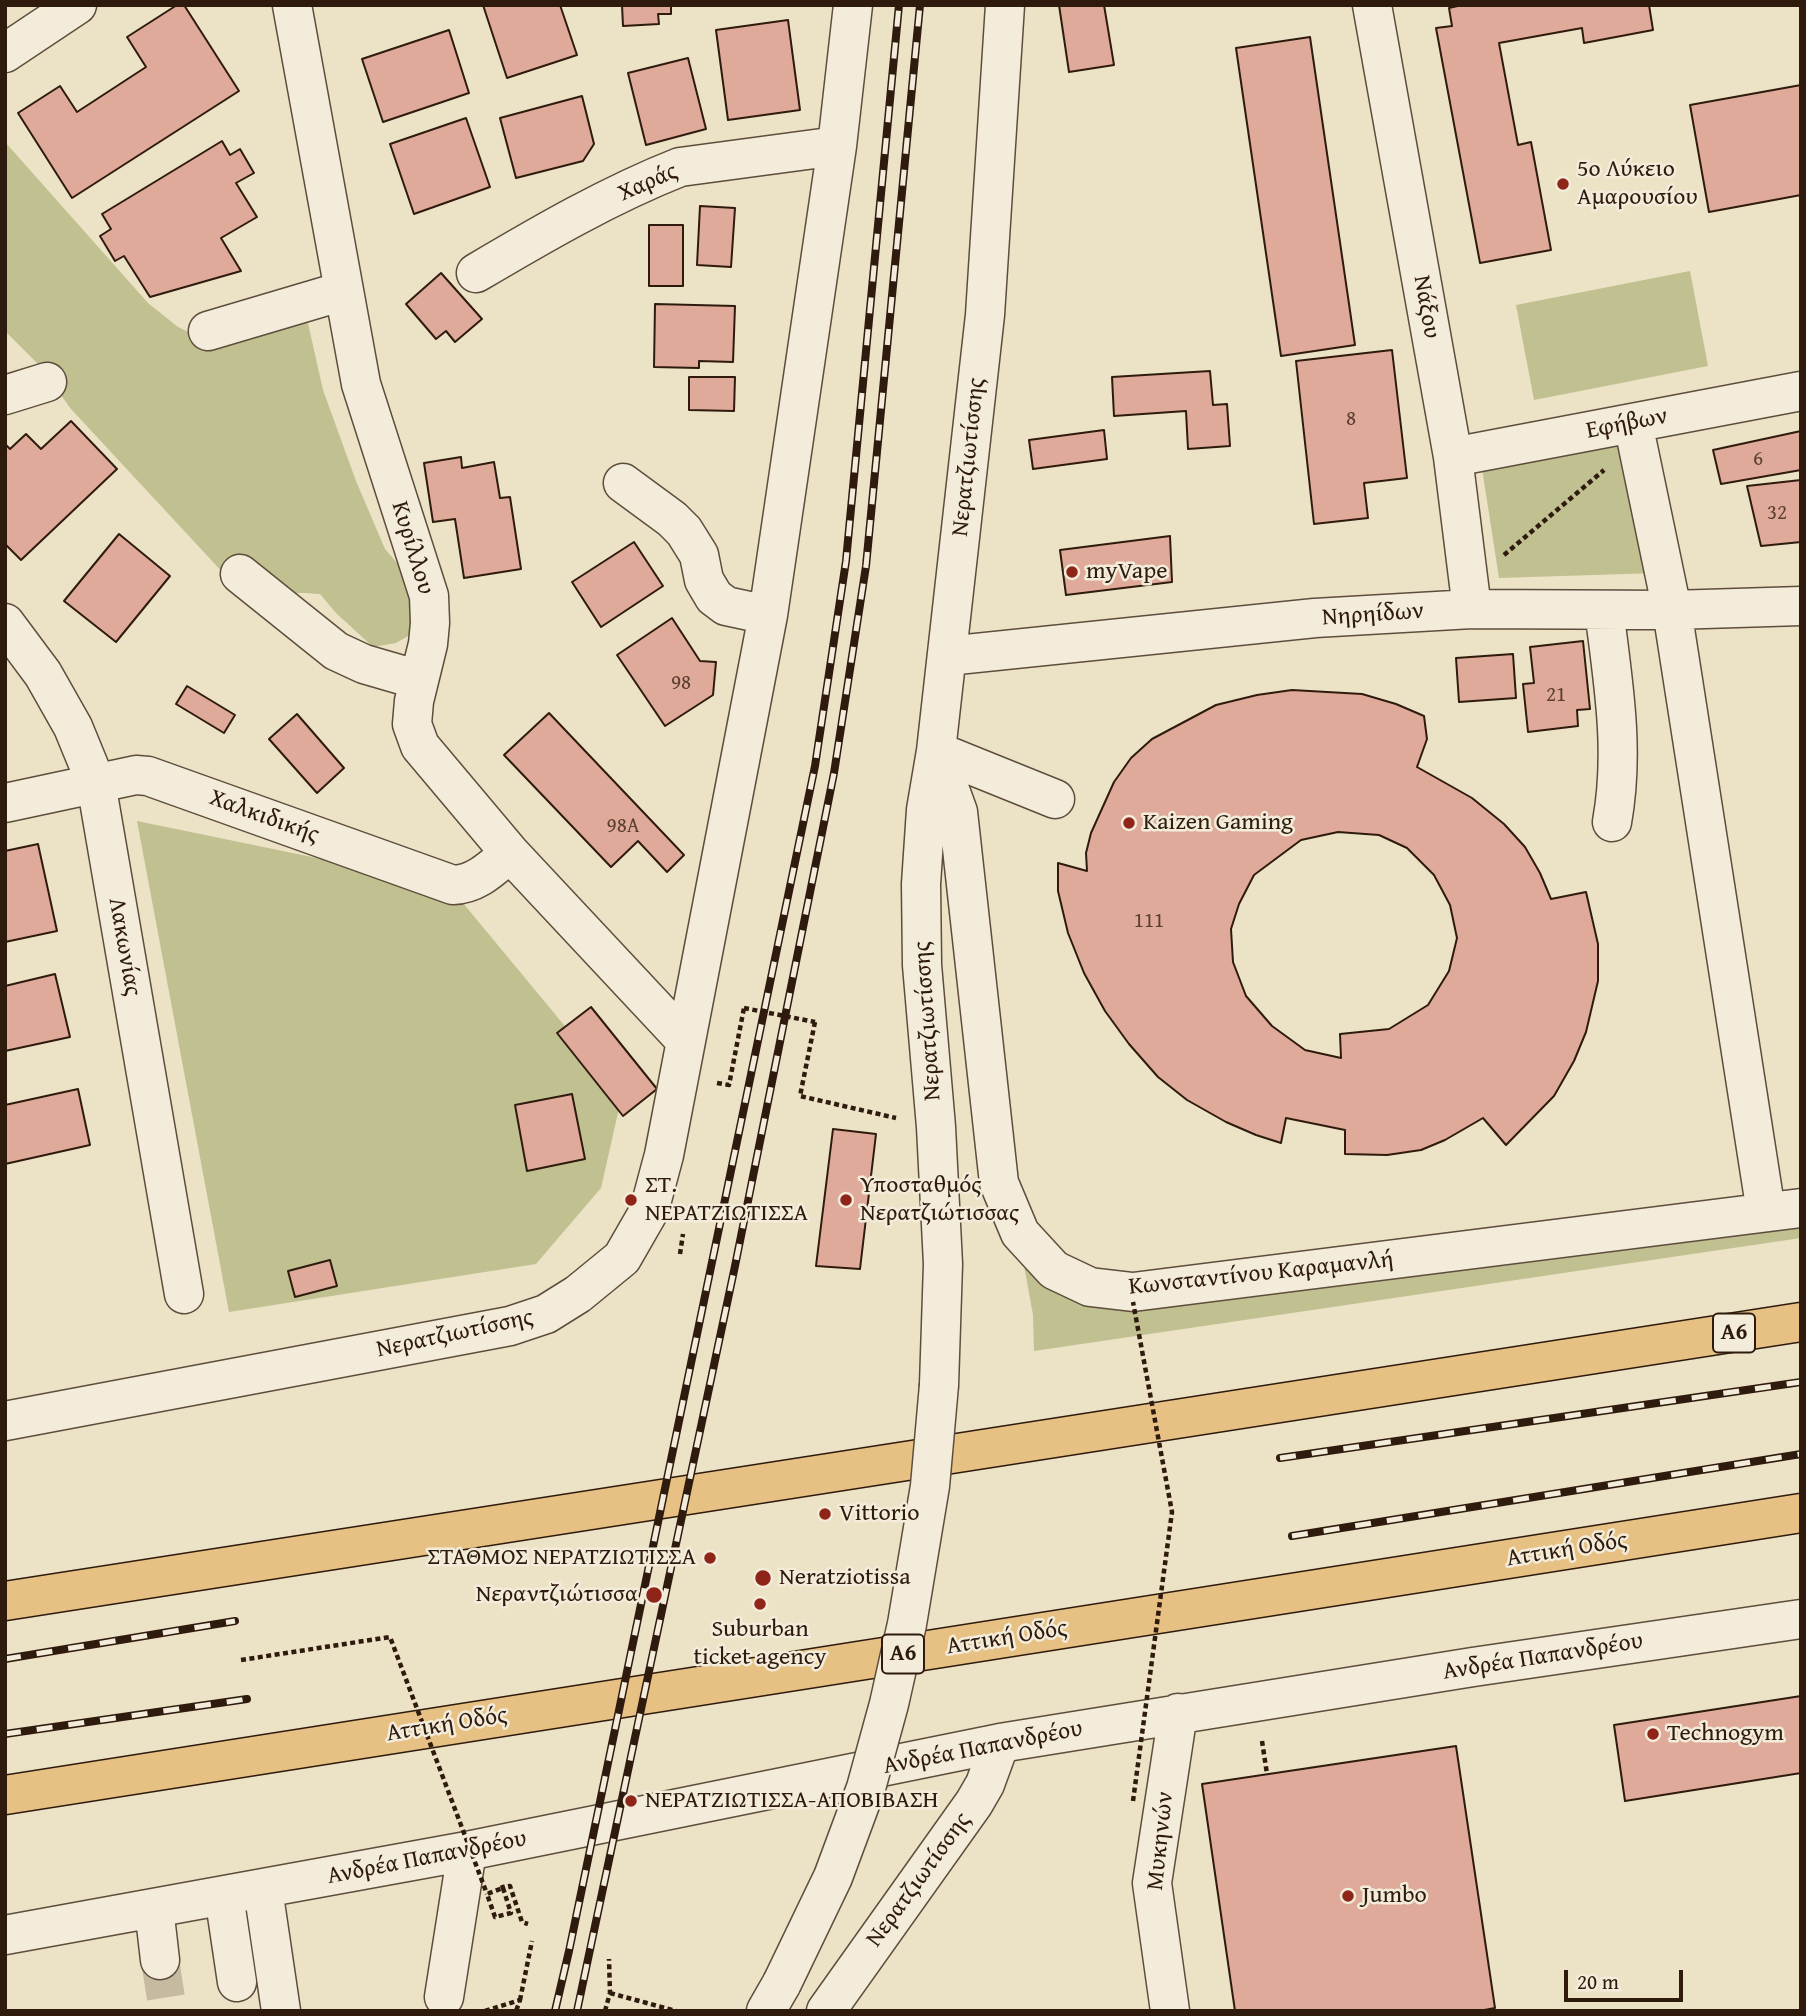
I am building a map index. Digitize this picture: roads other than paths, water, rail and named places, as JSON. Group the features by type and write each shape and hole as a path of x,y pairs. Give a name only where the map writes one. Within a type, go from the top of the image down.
{"highway":[{"path":"1667,1343 1801,1305"},
{"name":"Α6","path":"5,1601 1801,1322"},
{"name":"Αττική Οδός","path":"5,1795 1801,1513"}],"street":[{"path":"5,54 77,5"},
{"name":"Κυρίλλου","path":"292,5 343,291 371,419 429,596 430,623 412,724 420,746 510,853 684,1039"},
{"name":"Νερατζιωτίσσης","path":"5,1421 510,1326 547,1314 578,1294 622,1258 649,1211 663,1156 768,615 837,146 853,5"},
{"name":"Νερατζιωτίσσης","path":"774,1997 833,1877 866,1788 907,1624 930,1486 939,1385 943,1264 936,1127 922,965 921,884 926,810 936,751 985,315 1005,5"},
{"name":"Νάξου","path":"1372,5 1453,457 1470,597"},
{"name":"Χαράς","path":"476,273 559,224 680,167 837,146"},
{"path":"208,331 343,291"},
{"path":"5,395 47,382"},
{"name":"Εφήβων","path":"1453,457 1635,432 1801,391"},
{"path":"1635,432 1672,610 1784,1210"},
{"path":"623,483 684,531 699,555 704,580 714,597 726,606 768,615"},
{"path":"240,574 336,651 364,664 419,680"},
{"name":"Νηρηίδων","path":"947,656 1315,618 1470,597 1604,610 1801,606"},
{"path":"1604,610 1619,734 1618,790 1612,822"},
{"name":"Λακωνίας","path":"5,622 49,685 73,727 96,783 184,1294"},
{"path":"936,751 1055,799"},
{"name":"Κωνσταντίνου Καραμανλή","path":"936,751 958,812 999,1183 1020,1233 1054,1270 1090,1287 1133,1292 1784,1210"},
{"name":"Χαλκιδικής","path":"5,803 136,775 162,780 453,885 467,885 480,878 510,853"},
{"name":"Ανδρέα Παπανδρέου","path":"8,1941 154,1908 467,1851 1000,1743 1178,1713 1801,1619"},
{"name":"Μυκηνών","path":"1170,2011 1152,1883 1178,1713"},
{"name":"Νερατζιωτίσσης","path":"826,2011 974,1803 1000,1743"},
{"path":"444,1997 467,1851"},
{"path":"263,1889 281,2011"},
{"path":"224,1895 237,1982"},
{"path":"154,1908 160,1960"}],"tunnel":[{"path":"160,1960 168,2011"}],"railway":[{"path":"555,2011 815,766 846,561 899,5"},
{"path":"577,2011 735,1266 834,773 866,566 920,5"},
{"path":"1280,1458 1801,1382"},
{"path":"1292,1536 1801,1454"},
{"path":"5,1659 235,1621"},
{"path":"5,1734 247,1699"}],"place":[{"name":"5ο Λύκειο Αμαρουσίου","path":"1563,184"},
{"name":"myVape","path":"1072,572"},
{"name":"Kaizen Gaming","path":"1129,823"},
{"name":"ΣΤ. ΝΕΡΑΤΖΙΩΤΙΣΣΑ","path":"631,1200"},
{"name":"Υποσταθμός Νερατζιώτισσας","path":"846,1200"},
{"name":"Vittorio","path":"825,1514"},
{"name":"ΣΤΑΘΜΟΣ ΝΕΡΑΤΖΙΩΤΙΣΣΑ","path":"710,1558"},
{"name":"Neratziotissa","path":"763,1578"},
{"name":"Νεραντζιώτισσα","path":"654,1595"},
{"name":"Suburban ticket agency","path":"760,1604"},
{"name":"Technogym","path":"1653,1734"},
{"name":"ΝΕΡΑΤΖΙΩΤΙΣΣΑ-ΑΠΟΒΙΒΑΣΗ","path":"631,1801"},
{"name":"Jumbo","path":"1348,1896"}]}
